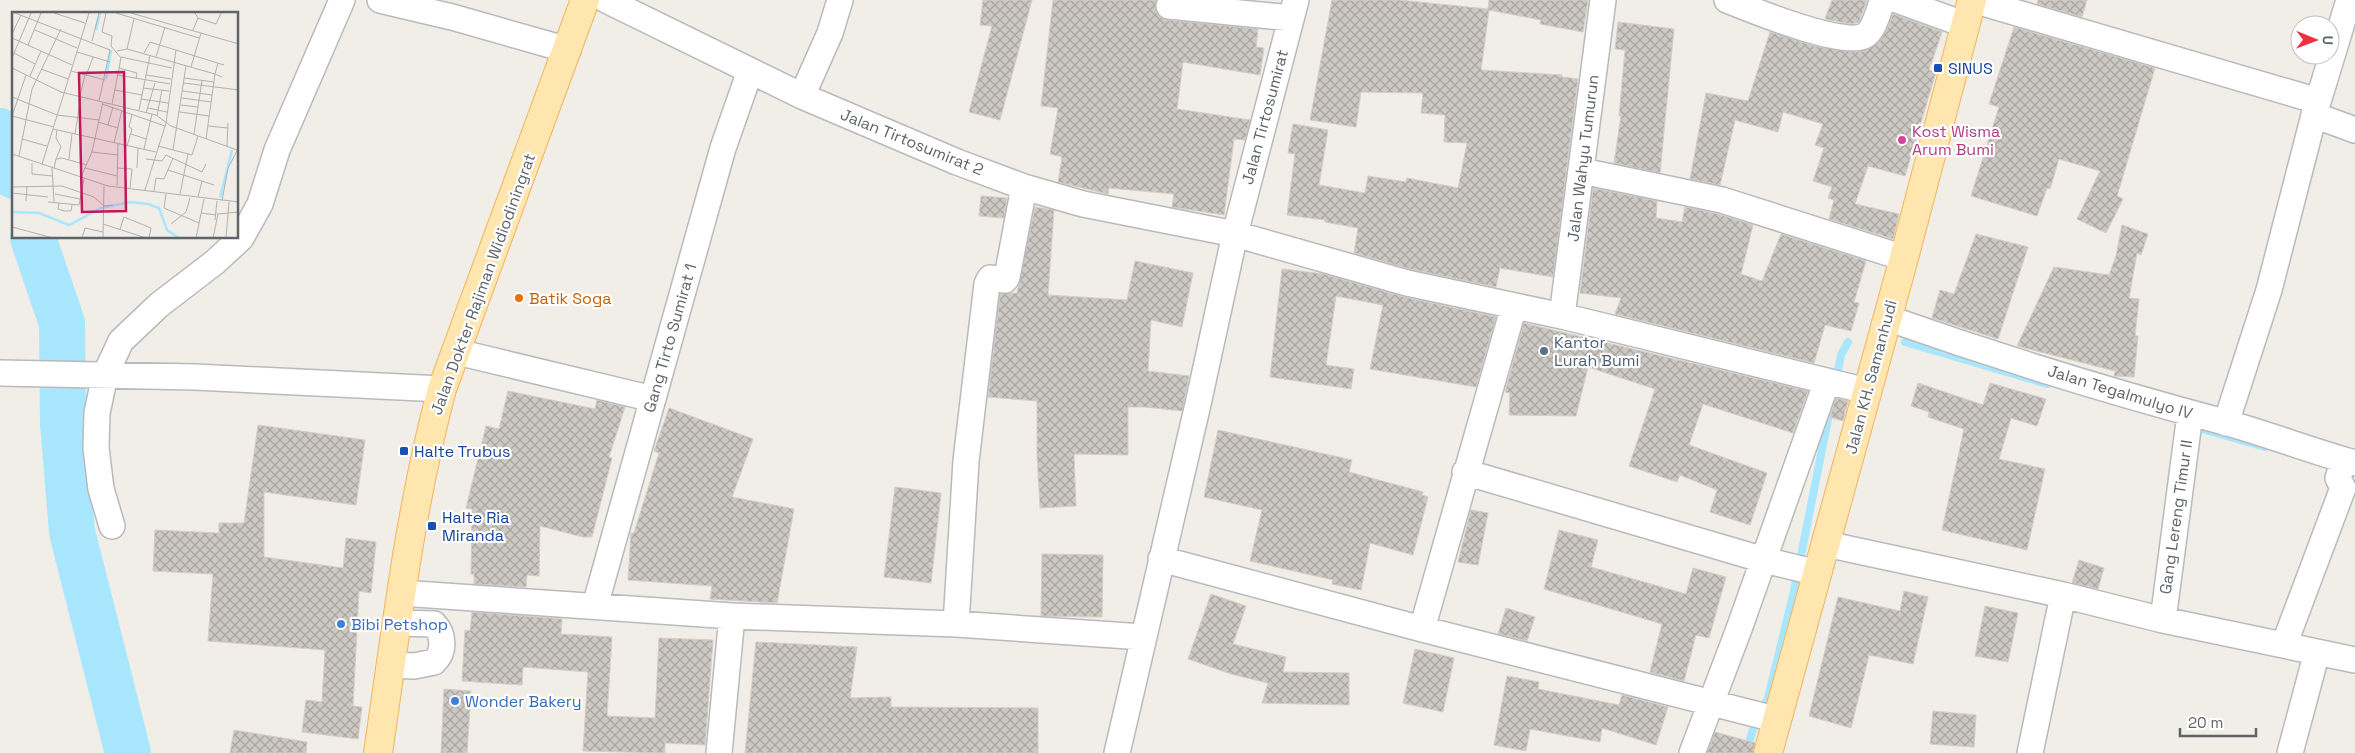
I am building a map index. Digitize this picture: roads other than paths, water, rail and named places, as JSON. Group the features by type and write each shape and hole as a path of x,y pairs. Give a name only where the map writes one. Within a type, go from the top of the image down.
{"main road":[{"name":"Jalan Dokter Rajiman Widiodiningrat","path":"378,753 401,593 428,444 442,389 585,0"},
{"name":"Jalan KH. Samanhudi","path":"1768,753 1762,716 1818,574 1970,8"}],"street":[{"path":"112,526 101,489 96,448 97,413 93,375 121,341 159,305 215,262 241,238 260,204 277,150 332,27 342,0"},
{"path":"380,0 452,17 568,50"},
{"name":"Jalan Tirtosumirat 2","path":"606,0 802,96 956,162 1024,186 1083,204 1235,234 1407,283 1562,316 1867,390"},
{"path":"802,96 830,33 840,0"},
{"name":"Jalan Wahyu Tumurun","path":"1562,316 1604,0"},
{"path":"1727,0 1819,33 1856,38 1866,35 1870,30 1882,2 1886,0"},
{"path":"1897,0 1970,8 2316,108 2355,130"},
{"path":"2226,423 2269,290 2316,108 2349,0"},
{"path":"1169,6 1293,9"},
{"name":"Jalan Tirtosumirat","path":"1117,753 1198,404 1235,234 1293,9"},
{"name":"Gang Tirto Sumirat 1","path":"595,606 722,148 750,71"},
{"path":"1582,171 1722,200 1904,258"},
{"path":"956,624 966,461 987,284 990,278 1005,280 1007,277 1024,186"},
{"path":"1422,629 1465,472 1514,306"},
{"name":"Jalan Tegalmulyo IV","path":"1887,318 2189,423 2226,423 2345,467"},
{"path":"457,352 653,398"},
{"path":"6,373 442,389"},
{"path":"1692,753 1833,383"},
{"name":"Gang Lereng Timur II","path":"2163,620 2189,423"},
{"path":"2284,645 2343,488 2345,467"},
{"path":"1465,472 1764,560 1818,574"},
{"path":"1826,544 2063,595 2163,620 2355,660"},
{"path":"1161,559 1422,629 1762,716"},
{"path":"401,593 732,616 956,624 1143,638"},
{"path":"2030,753 2063,595"},
{"path":"719,753 732,616"},
{"path":"391,665 414,666 434,662 441,651 442,635 434,624 398,623"},
{"path":"2290,753 2318,652"}],"waterway":[{"path":"0,131 12,170"},
{"path":"33,239 62,323 63,423 72,532 128,753"},
{"path":"1836,380 1841,355 1848,342"},
{"path":"1905,342 2047,384"},
{"path":"1746,753 1754,726 1768,698 1794,591 1832,399"},
{"path":"2195,427 2265,447"}],"place":[{"name":"SINUS","path":"1938,68"},
{"name":"Kost Wisma Arum Bumi","path":"1902,140"},
{"name":"Batik Soga","path":"519,298"},
{"name":"Kantor Lurah Bumi","path":"1544,351"},
{"name":"Halte Trubus","path":"404,451"},
{"name":"Halte Ria Miranda","path":"432,526"},
{"name":"Bibi Petshop","path":"341,624"},
{"name":"Wonder Bakery","path":"455,701"}]}
